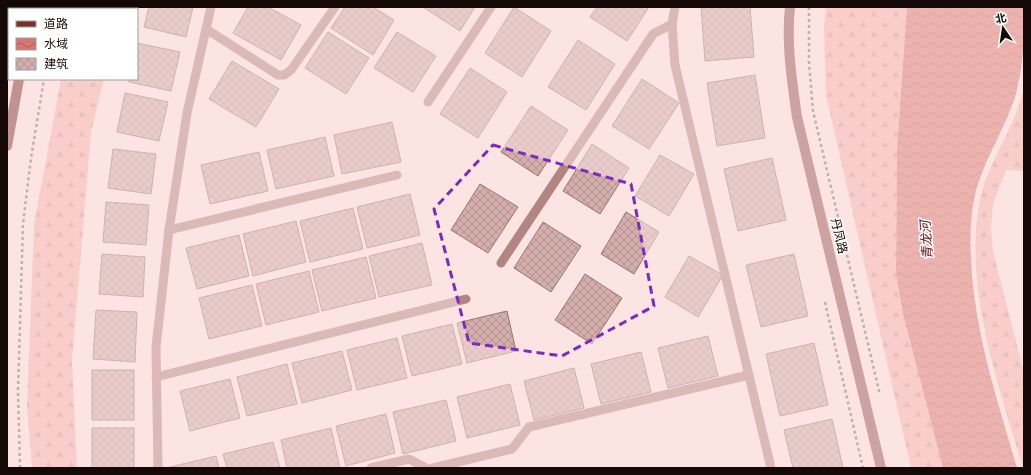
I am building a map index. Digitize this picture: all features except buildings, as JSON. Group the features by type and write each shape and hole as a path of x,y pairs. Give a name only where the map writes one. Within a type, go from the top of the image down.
{"main road":[{"name":"丹凤路","path":"790,7 788,22 790,67 797,117 881,468"},
{"path":"7,146 19,80"}],"lane":[{"path":"158,468 156,347 169,230 187,113 211,7"},
{"path":"206,29 278,75 284,75 291,70 335,7"},
{"path":"428,102 491,7"},
{"path":"675,7 672,24 675,65 771,468"},
{"path":"501,263 653,34 672,24"},
{"path":"169,230 397,175"},
{"path":"156,377 466,300"},
{"path":"433,468 512,449 529,427 749,375"},
{"path":"371,468 409,459 426,468"}],"path":[{"path":"809,7 809,62 813,112 880,398"},
{"path":"20,468 18,391 24,224 31,159 44,80"}],"highlighted area":[{"path":"493,145 631,184 654,306 562,356 469,343 434,209"}],"green space":[{"path":"826,7 907,7 897,148 896,275 903,314 943,468 911,468 826,95 824,27"},
{"path":"61,80 104,80 91,132 72,361 77,468 32,468 27,406 34,225"},
{"path":"1024,89 1024,171 1006,170 993,204 991,229 993,252 1024,372 1023,468 986,338 976,271 976,237 981,194 1015,115"}],"water":[{"name":"青龙河","path":"907,7 1024,7 1023,52 1018,86 1005,122 983,170 975,195 971,219 971,259 977,312 994,391 1017,468 943,468 903,314 896,275 897,148"}]}
